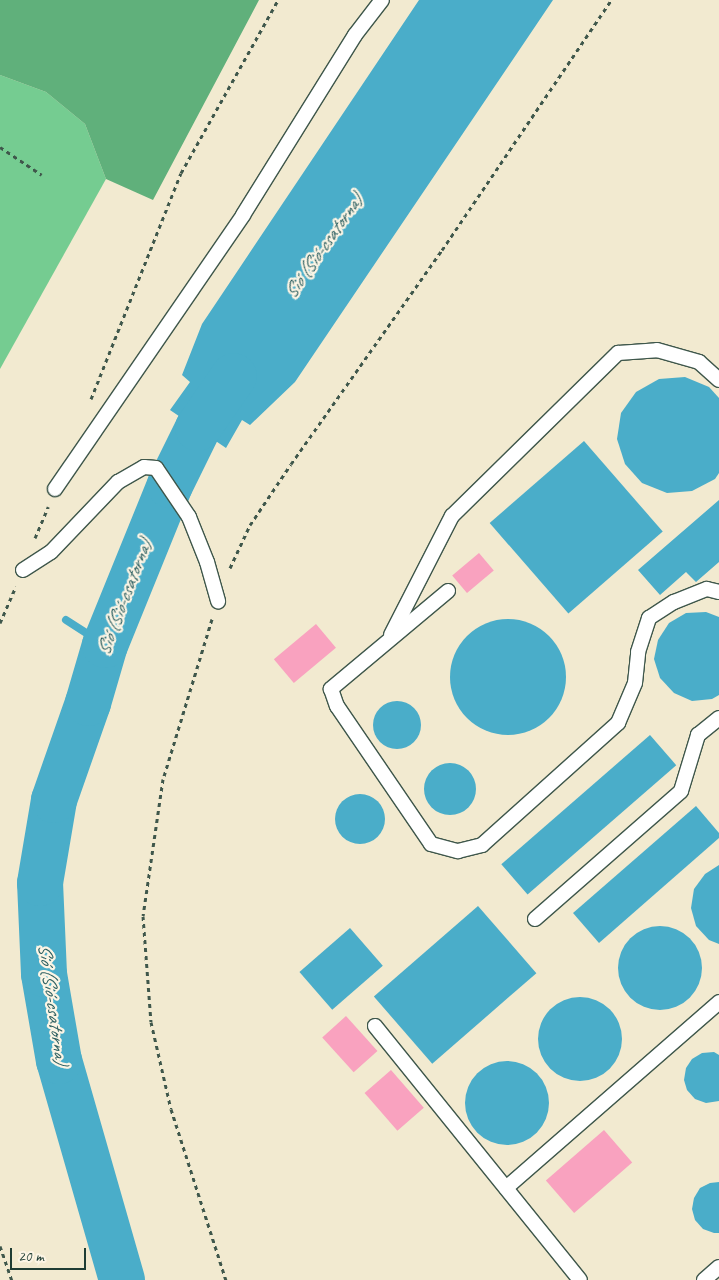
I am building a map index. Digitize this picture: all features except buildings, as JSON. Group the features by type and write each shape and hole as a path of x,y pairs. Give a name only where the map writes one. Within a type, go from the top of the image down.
{"lane":[{"path":"55,489 243,215 355,35 382,0"},
{"path":"388,642 452,516 618,353 657,350 699,362 719,380"},
{"path":"23,570 51,552 118,482 144,467 156,468 190,517 207,562 218,601"},
{"path":"448,591 331,689 337,706 430,844 458,851 482,845 618,724 635,683 638,652 649,618 674,602 707,589 719,592"},
{"path":"535,919 681,791 698,735 719,718"},
{"path":"506,1188 717,1007"},
{"path":"375,1026 580,1280"},
{"path":"704,1280 719,1267"}],"path":[{"path":"87,408 181,173 278,0"},
{"path":"228,570 250,525 286,471 442,250 611,0"},
{"path":"0,147 42,175"},
{"path":"0,623 55,489"},
{"path":"218,601 163,779 143,916 151,1022 171,1109 226,1280"},
{"path":"0,1246 12,1280"}],"green space":[{"path":"0,0 259,0 153,200 106,179 85,124 46,92 0,75"},
{"path":"0,75 46,92 85,124 106,179 0,369"}],"water":[{"path":"419,0 553,0 295,382 250,425 242,420 226,448 170,410 190,382 182,375 202,324"},
{"path":"685,377 709,387 719,398 719,473 715,479 692,491 667,493 642,483 625,464 617,439 621,413 636,392 659,379"},
{"path":"584,441 663,532 568,614 490,523"},
{"path":"719,500 719,562 696,582 686,572 660,595 638,570"},
{"path":"706,612 719,617 719,695 712,699 692,701 674,693 660,678 654,659 658,640 669,623 686,613"},
{"path":"508,619 530,624 549,636 561,655 566,677 561,699 549,718 530,730 508,735 486,730 467,718 455,699 450,677 455,655 467,636 486,624"},
{"path":"397,701 406,703 414,708 419,716 421,725 419,734 414,742 406,747 397,749 388,747 380,742 375,734 373,725 375,716 380,708 388,703"},
{"path":"650,735 676,765 528,894 501,864"},
{"path":"450,763 460,765 468,771 474,779 476,789 474,799 468,807 460,813 450,815 440,813 432,807 426,799 424,789 426,779 432,771 440,765"},
{"path":"360,794 374,798 381,805 385,819 381,833 374,840 360,844 346,840 339,833 335,819 339,805 346,798"},
{"path":"696,806 719,833 719,838 599,943 573,913"},
{"path":"719,865 719,944 709,940 696,926 691,908 694,889 705,874"},
{"path":"478,906 536,973 432,1064 374,997"},
{"path":"660,926 676,929 690,938 699,952 702,968 699,984 690,998 676,1007 660,1010 644,1007 630,998 621,984 618,968 621,952 630,938 644,929"},
{"path":"350,928 383,966 332,1010 299,972"},
{"path":"580,997 596,1000 610,1009 619,1023 622,1039 619,1055 610,1069 596,1078 580,1081 564,1078 550,1069 541,1055 538,1039 541,1023 550,1009 564,1000"},
{"path":"714,1052 719,1055 719,1101 706,1103 695,1099 687,1090 684,1080 686,1068 692,1059 702,1053"},
{"path":"507,1061 523,1064 537,1073 546,1087 549,1103 546,1119 537,1133 523,1142 507,1145 491,1142 477,1133 468,1119 465,1103 468,1087 477,1073 491,1064"},
{"path":"719,1182 719,1233 714,1233 703,1229 695,1220 692,1209 694,1198 700,1188 710,1183"}],"waterway":[{"name":"Sió (Sió-csatorna)","path":"122,1280 59,1061 44,974 40,883 54,800 88,703 105,645 170,485 198,428 234,376"},
{"path":"66,620 105,645"}]}
